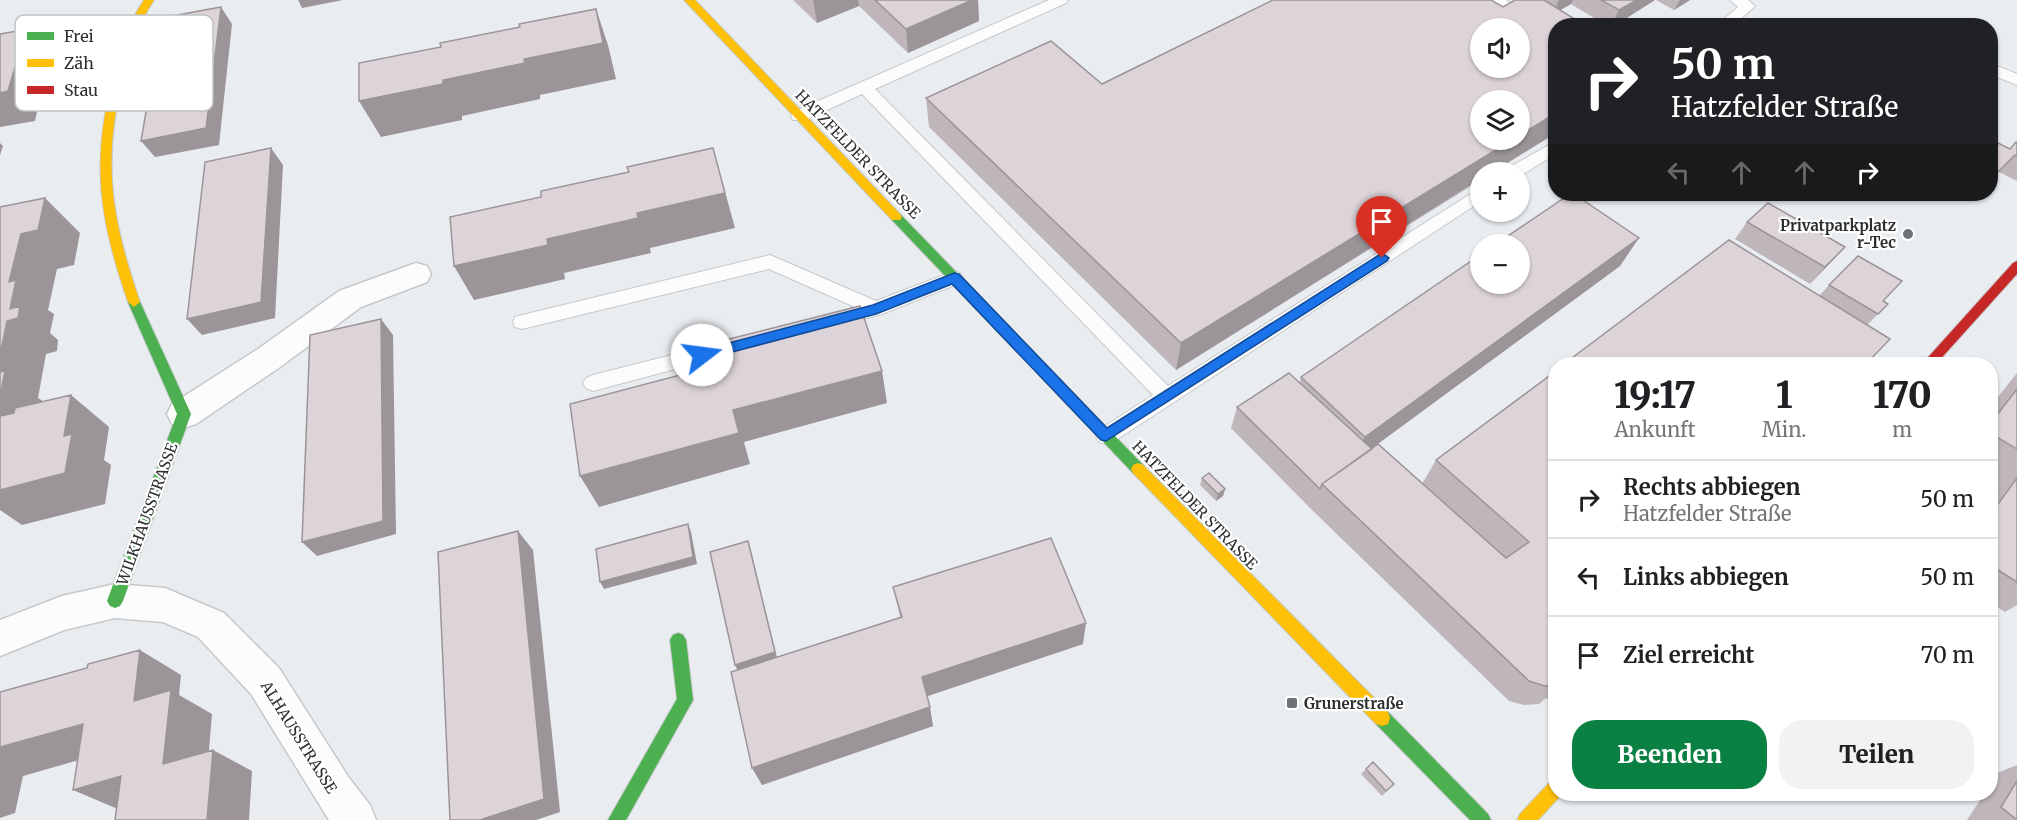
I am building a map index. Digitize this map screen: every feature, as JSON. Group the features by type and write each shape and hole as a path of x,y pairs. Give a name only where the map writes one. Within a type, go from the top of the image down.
{"main road":[{"path":"138,15 148,0"},
{"name":"HATZFELDER STRASSE","path":"689,0 1207,542 1482,820"},
{"path":"110,111 106,130 105,172 116,249 139,320 184,414"},
{"path":"1934,357 2017,266"},
{"name":"WILKHAUSSTRASSE","path":"115,601 184,414"},
{"path":"617,820 685,700 678,640"},
{"path":"1526,820 1548,797"}],"street":[{"path":"184,414 269,358 351,299 416,274"},
{"name":"WILKHAUSSTRASSE","path":"0,638 62,613 115,601"},
{"name":"ALHAUSSTRASSE","path":"115,601 165,604 211,625 265,681 334,794 355,820"}],"lane":[{"path":"800,116 1061,0"},
{"path":"1496,0 1518,14"},
{"path":"1734,18 1748,6 1737,0"},
{"path":"1998,72 2017,80"},
{"path":"864,87 1166,396"},
{"path":"1530,162 1548,151"},
{"path":"1106,436 1470,200"},
{"path":"522,322 770,262 876,309"},
{"path":"820,324 876,309 954,278"},
{"path":"593,384 763,339"}],"building":[{"path":"875,0 972,0 906,29"},
{"path":"1273,0 1491,0 1503,7 1515,0 1544,0 1573,18 1548,18 1548,118 1530,129 1530,90 1470,90 1470,150 1496,150 1476,162 1470,162 1470,166 1181,343 926,98 1051,41 1102,84"},
{"path":"1601,0 1637,0 1619,10"},
{"path":"221,7 213,72 213,15 178,15"},
{"path":"596,9 603,43 524,59 525,63 443,80 443,84 359,101 359,63 441,47 440,43"},
{"path":"15,31 15,67 8,91 0,93 0,34"},
{"path":"146,111 208,111 206,128 141,141"},
{"path":"2016,142 2017,156 2015,155 1998,172 1998,143 2010,149"},
{"path":"271,148 261,302 187,319 205,162"},
{"path":"713,148 725,193 637,213 638,218 547,239 548,245 454,266 450,217 541,197 541,191 629,172 627,167"},
{"path":"45,198 38,230 21,234 9,282 16,280 10,309 20,306 18,318 7,321 0,355 0,207"},
{"path":"1560,201 1584,201 1639,238 1365,437 1301,377 1470,262 1470,294 1530,294 1530,234 1511,234"},
{"path":"1768,203 1845,247 1825,267 1747,222"},
{"path":"1729,240 1890,339 1873,357 1573,357"},
{"path":"1858,256 1902,281 1883,301 1888,304 1878,314 1829,285"},
{"path":"860,306 882,371 733,410 739,433 580,476 570,404 722,364 717,342"},
{"path":"381,319 383,521 302,542 310,335"},
{"path":"5,371 0,397 0,372"},
{"path":"1289,373 1372,449 1322,484 1320,489 1237,407"},
{"path":"1548,377 1548,686 1529,681 1322,484 1378,444 1506,558 1529,542 1436,460"},
{"path":"2017,389 2017,449 1998,438 1998,414"},
{"path":"71,395 64,436 72,434 65,473 0,490 0,416 14,413 15,408"},
{"path":"1209,473 1225,489 1218,494 1202,478"},
{"path":"2017,478 2017,582 1998,570 1998,504"},
{"path":"688,524 693,557 600,582 596,549"},
{"path":"518,531 544,799 480,820 450,820 438,552"},
{"path":"1051,538 1086,623 922,677 930,707 752,768 731,672 902,617 893,587"},
{"path":"748,541 775,652 735,665 710,552"},
{"path":"140,650 134,701 171,690 163,764 213,750 207,820 115,820 121,776 73,790 83,724 0,747 0,692 87,668 88,664"},
{"path":"1373,762 1394,784 1386,791 1366,769"},
{"path":"2017,781 2017,820 2001,807"}],"traffic: fast":[{"path":"896,217 1138,469"},
{"path":"115,601 184,414 134,302"},
{"path":"617,820 685,700 678,640"},
{"path":"1382,718 1482,820"}],"traffic: slow":[{"path":"140,15 149,0"},
{"path":"689,0 896,217"},
{"path":"110,111 105,148 107,193 120,260 134,302"},
{"path":"1138,469 1382,718"},
{"path":"1526,820 1548,797"}],"traffic: jam":[{"path":"1934,357 2017,266"}],"place":[{"name":"Privatparkplatz r-Tec","path":"1908,234"},
{"name":"Grunerstraße","path":"1292,703"}],"route":[{"path":"702,355 876,309 954,278 1106,436 1382,258"}]}
